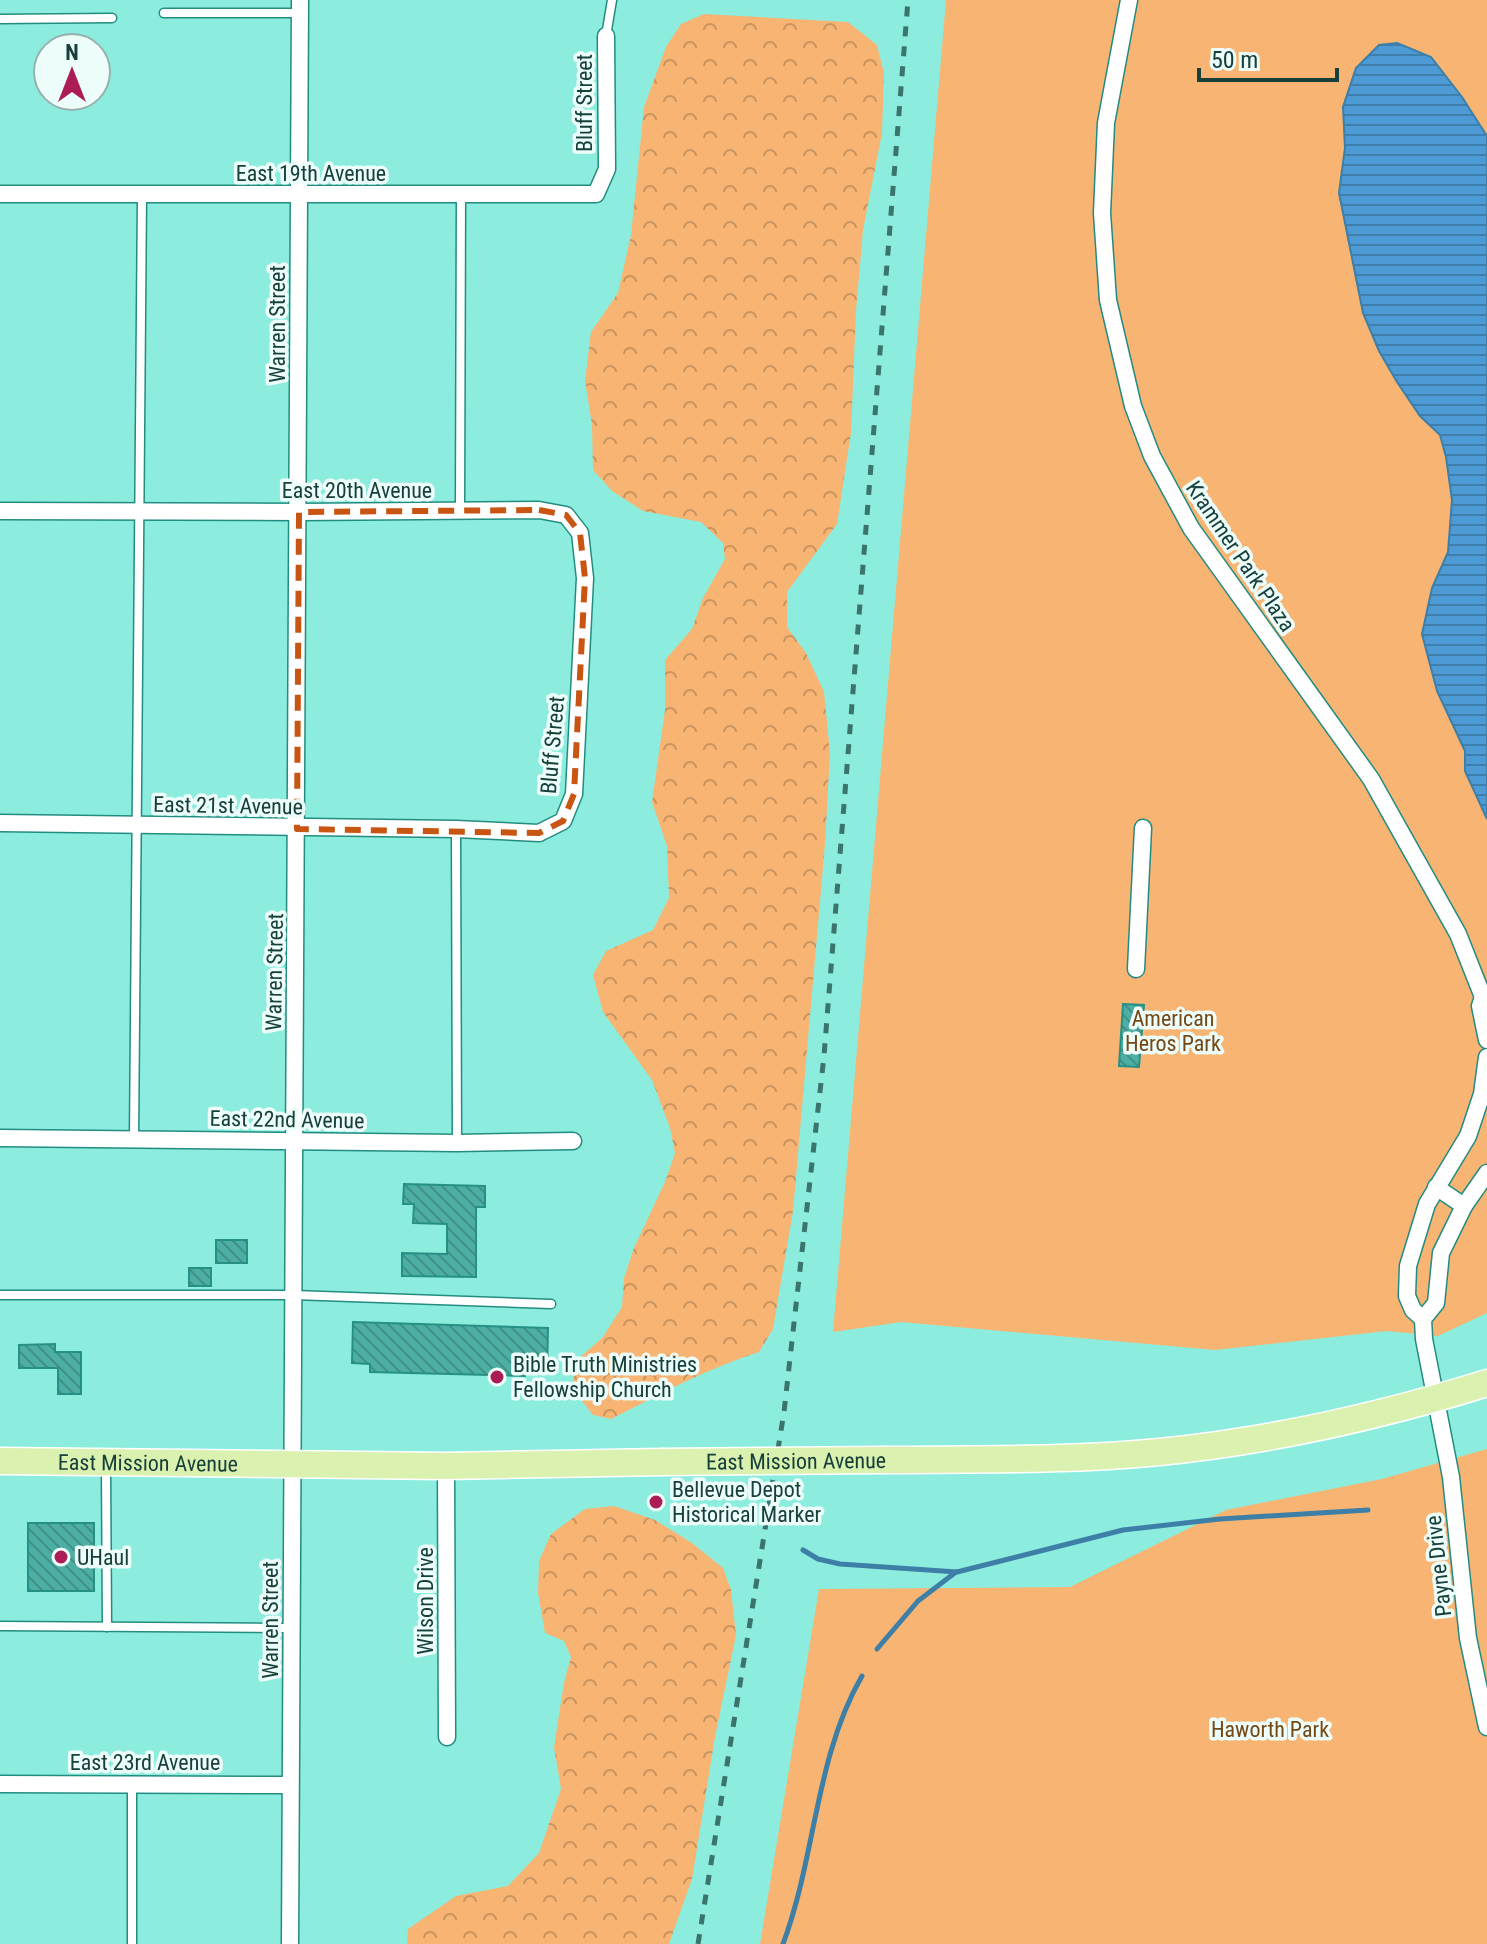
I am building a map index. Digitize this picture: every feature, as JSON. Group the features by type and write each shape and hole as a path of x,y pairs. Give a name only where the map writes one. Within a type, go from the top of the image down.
{"main road":[{"name":"East Mission Avenue","path":"0,1461 446,1466 1026,1459 1160,1452 1252,1439 1370,1416 1487,1383"}],"street":[{"name":"Krammer Park Plaza","path":"1129,0 1106,123 1102,213 1108,300 1133,406 1152,456 1191,528 1371,779 1458,934 1485,998 1480,1006 1487,1040"},
{"name":"Warren Street","path":"290,1944 300,6"},
{"name":"Bluff Street","path":"606,36 607,169"},
{"name":"East 19th Avenue","path":"0,194 596,194 607,169"},
{"name":"East 20th Avenue","path":"0,511 539,510 566,515 580,533 585,578 581,656"},
{"name":"Bluff Street","path":"456,829 539,833 563,821 574,794 581,656"},
{"name":"East 21st Avenue","path":"0,823 456,829"},
{"path":"1136,969 1143,828"},
{"path":"1423,1319 1413,1310 1407,1296 1408,1266 1420,1220 1436,1187 1468,1136 1482,1094 1487,1057"},
{"name":"East 22nd Avenue","path":"0,1138 457,1143 573,1141"},
{"path":"1436,1399 1423,1319 1436,1303 1441,1253 1464,1206 1487,1173"},
{"path":"1436,1187 1464,1206"},
{"name":"Payne Drive","path":"1436,1399 1451,1477 1468,1638 1487,1727"},
{"name":"Wilson Drive","path":"446,1466 447,1737"},
{"name":"East 23rd Avenue","path":"0,1784 290,1785"}],"lane":[{"path":"606,36 612,0"},
{"path":"164,13 300,6"},
{"path":"0,19 112,18"},
{"path":"460,511 461,194"},
{"path":"134,1139 142,195"},
{"path":"456,829 457,1143"},
{"path":"0,1295 293,1295 551,1304"},
{"path":"106,1463 107,1627"},
{"path":"0,1626 292,1628"},
{"path":"132,1784 132,1944"}],"highlighted area":[{"path":"539,510 566,515 580,533 585,578 574,794 563,821 539,833 297,829 299,512"}],"green space":[{"name":"American Heros Park","path":"946,0 1487,0 1487,1313 1438,1336 1387,1331 1215,1350 901,1322 833,1332"},
{"path":"704,14 848,22 877,45 884,73 882,133 863,230 851,433 837,524 787,592 787,627 806,653 824,692 830,753 793,1211 773,1329 759,1352 702,1374 611,1419 593,1415 572,1388 577,1360 603,1337 622,1307 624,1278 634,1248 675,1153 670,1128 652,1080 603,1012 593,975 606,951 653,930 669,898 667,846 652,802 665,710 665,660 692,629 703,598 725,559 723,543 701,522 643,511 612,491 593,470 592,425 585,381 591,332 618,293 631,235 644,107 666,47 681,24"},
{"name":"Haworth Park","path":"1487,1449 1487,1944 760,1944 819,1589 1070,1587 1226,1510 1382,1479"},
{"path":"614,1506 655,1520 692,1543 723,1568 731,1590 736,1635 715,1737 692,1879 669,1944 407,1944 408,1929 456,1896 508,1886 539,1853 561,1789 554,1747 571,1657 564,1641 545,1633 538,1593 539,1561 551,1534 585,1509"}],"water":[{"path":"1397,43 1431,57 1487,136 1487,819 1465,771 1465,751 1437,691 1422,634 1432,588 1448,552 1452,500 1446,457 1440,435 1420,416 1397,382 1379,351 1363,313 1339,193 1345,148 1343,107 1356,68 1379,45"}],"building":[{"path":"1123,1004 1144,1005 1139,1067 1119,1066"},
{"path":"404,1184 485,1186 485,1207 476,1207 476,1277 402,1276 402,1253 447,1254 447,1224 413,1223 414,1204 403,1204"},
{"path":"216,1240 247,1240 247,1263 216,1263"},
{"path":"189,1268 211,1268 211,1286 189,1286"},
{"name":"Bible Truth Ministries Fellowship Church","path":"353,1322 548,1328 547,1373 525,1373 525,1376 370,1372 370,1364 352,1363"},
{"path":"55,1344 55,1352 81,1352 81,1394 58,1394 58,1368 19,1368 19,1345"},
{"name":"UHaul","path":"28,1523 94,1523 94,1591 28,1591"}],"waterway":[{"path":"803,1550 818,1559 840,1564 957,1572 1123,1530 1220,1519 1368,1510"},
{"path":"877,1649 918,1601 956,1572"},
{"path":"783,1944 803,1876 834,1740 862,1676"}],"railway":[{"path":"698,1944 784,1412 824,1056 908,0"}],"place":[{"name":"Bible Truth Ministries Fellowship Church","path":"497,1377"},
{"name":"Bellevue Depot Historical Marker","path":"656,1502"},
{"name":"UHaul","path":"61,1557"}]}
